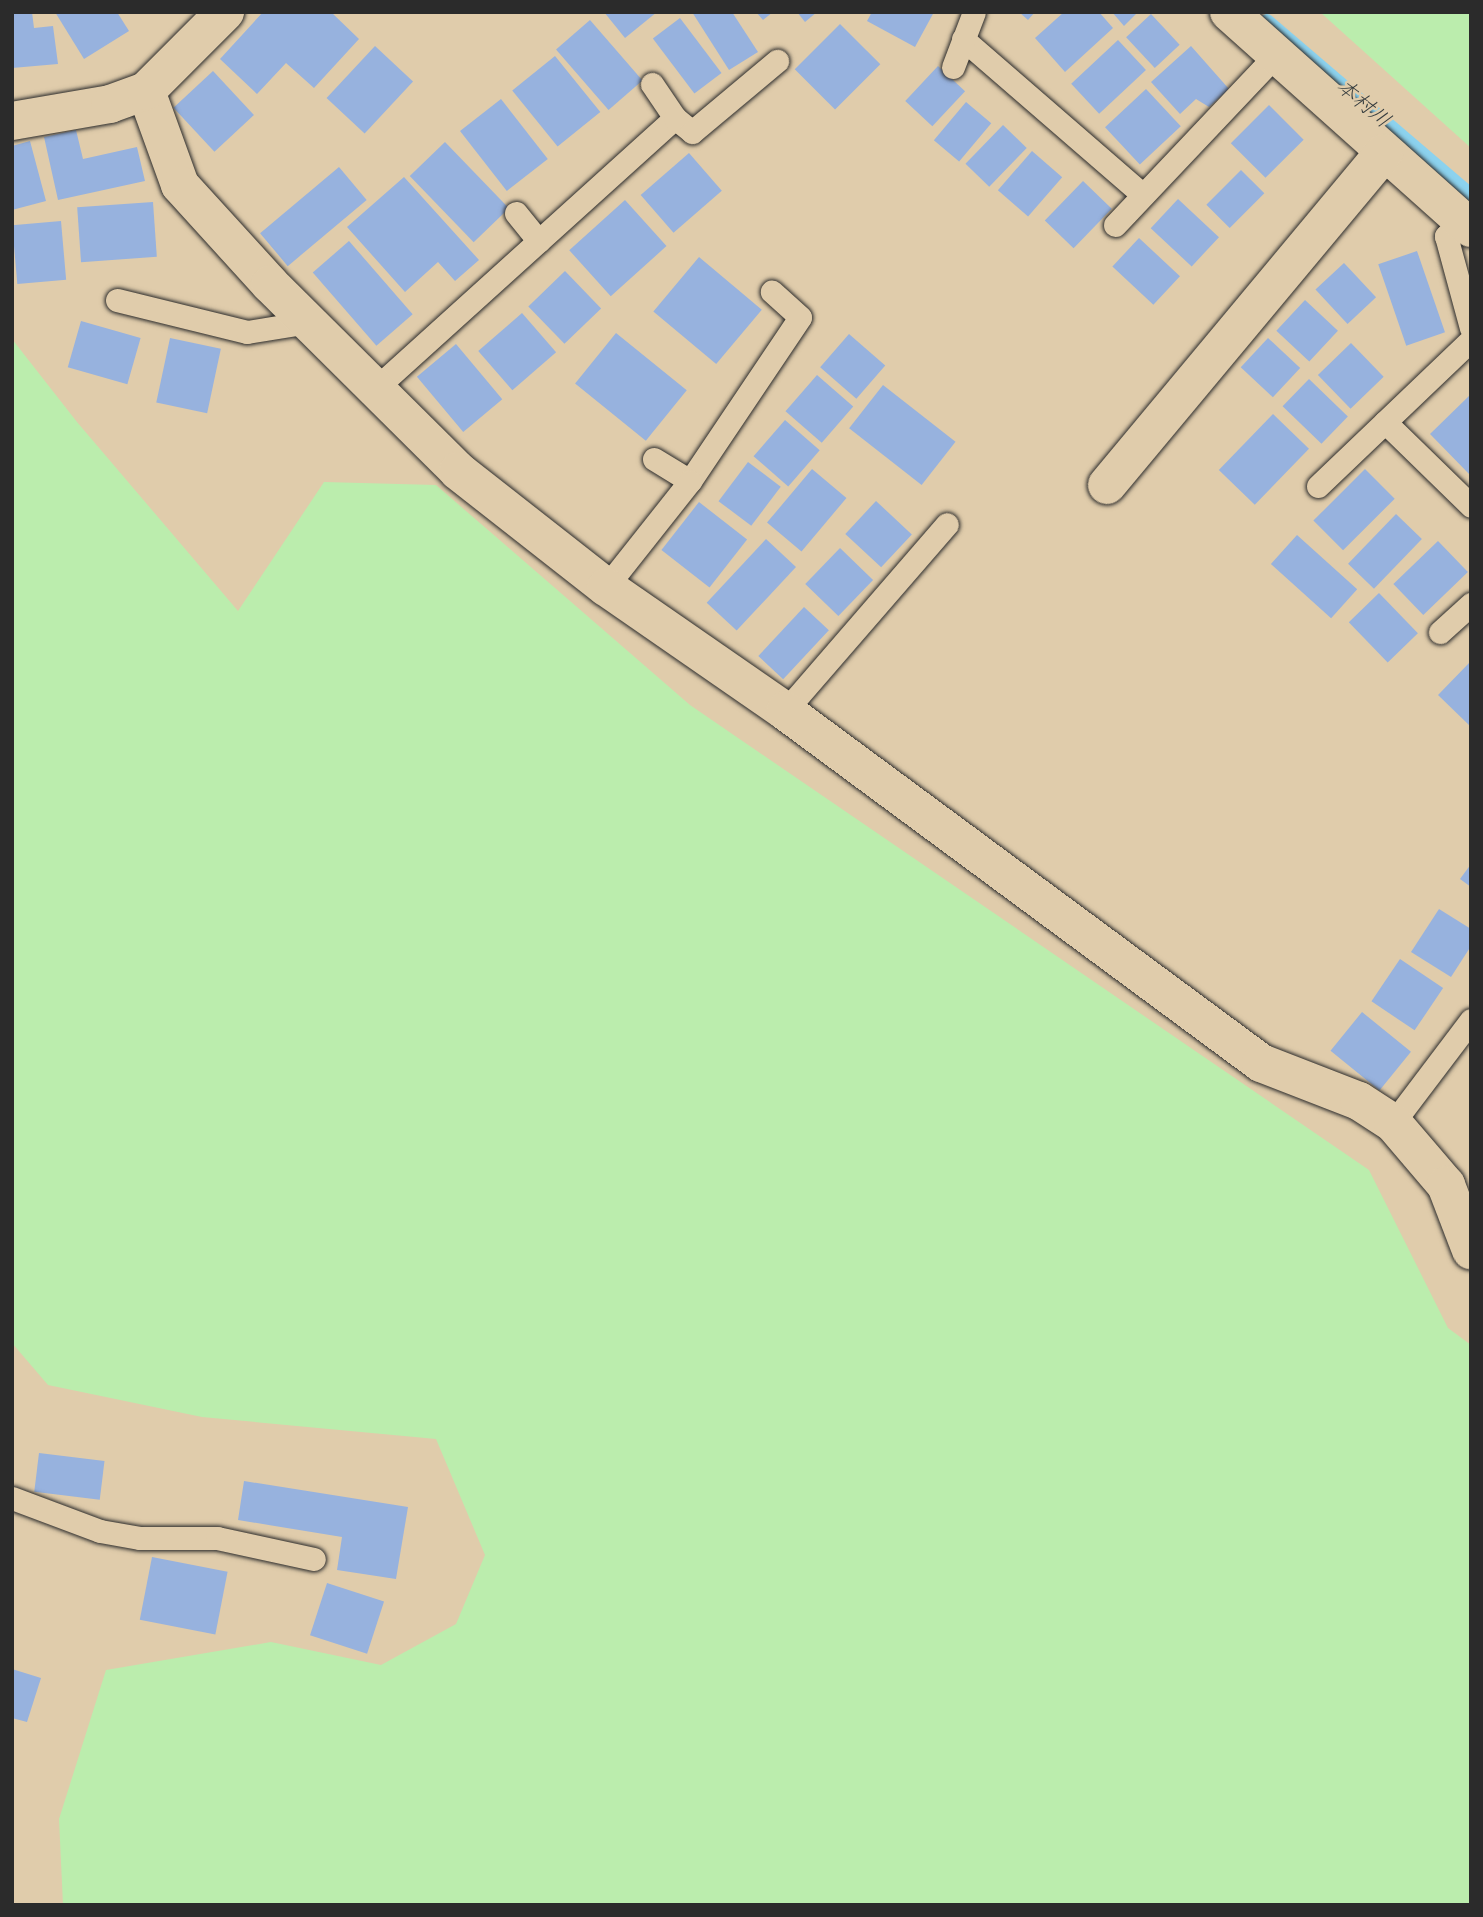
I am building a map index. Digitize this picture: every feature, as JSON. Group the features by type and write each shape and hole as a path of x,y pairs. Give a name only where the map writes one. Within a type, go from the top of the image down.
{"street":[{"path":"12,121 110,104 146,91 225,12"},
{"path":"1228,12 1466,224"},
{"path":"146,91 180,185 309,322 458,471 606,587 785,710 1261,1063 1359,1101 1393,1123 1447,1185 1471,1250"},
{"path":"1107,485 1384,153"}],"lane":[{"path":"953,67 974,12"},
{"path":"963,39 1143,195"},
{"path":"1115,225 1276,55"},
{"path":"652,84 675,118 692,132 777,61"},
{"path":"376,388 675,118"},
{"path":"516,213 539,241"},
{"path":"1466,224 1446,236 1471,328"},
{"path":"606,587 690,481 800,317 772,292"},
{"path":"117,300 247,332 309,322"},
{"path":"1318,486 1471,340"},
{"path":"1385,422 1471,506"},
{"path":"654,459 690,481"},
{"path":"785,710 947,524"},
{"path":"1440,632 1471,604"},
{"path":"1393,1123 1471,1020"},
{"path":"12,1498 100,1531 141,1538 217,1538 314,1559"}],"green space":[{"path":"1320,12 1471,12 1471,148"},
{"path":"12,339 77,422 238,611 324,482 436,485 690,705 1369,1170 1448,1328 1471,1345 1471,1905 63,1905 59,1819 106,1670 271,1642 381,1665 456,1624 485,1555 436,1439 202,1417 48,1385 12,1343"}],"building":[{"path":"12,12 32,12 34,28 53,26 58,64 12,68"},
{"path":"55,12 117,12 129,31 84,59"},
{"path":"263,12 331,12 359,39 314,88 286,63 257,94 220,59"},
{"path":"604,12 657,12 625,38"},
{"path":"692,12 732,12 758,52 729,70"},
{"path":"756,12 773,12 763,20"},
{"path":"797,12 817,12 805,22"},
{"path":"872,12 934,12 915,47 867,21"},
{"path":"1019,12 1035,12 1028,20"},
{"path":"1064,12 1099,12 1113,28 1065,72 1035,38"},
{"path":"1112,12 1138,12 1124,26"},
{"path":"1151,14 1180,45 1155,68 1126,37"},
{"path":"680,18 722,73 694,94 653,38"},
{"path":"590,20 642,80 609,110 556,50"},
{"path":"840,24 880,64 835,110 795,69"},
{"path":"1118,40 1146,70 1099,114 1071,84"},
{"path":"375,46 413,81 365,133 327,98"},
{"path":"1191,46 1229,89 1209,107 1196,99 1180,114 1151,82"},
{"path":"555,56 600,112 558,147 512,91"},
{"path":"938,66 965,91 932,126 905,101"},
{"path":"213,71 254,115 214,152 174,108"},
{"path":"1146,89 1181,126 1140,164 1105,127"},
{"path":"501,99 548,159 507,191 460,131"},
{"path":"966,102 991,123 959,162 934,140"},
{"path":"1269,105 1304,140 1265,178 1231,143"},
{"path":"1003,125 1027,148 989,187 965,164"},
{"path":"76,130 83,159 137,147 145,181 58,200 44,137"},
{"path":"30,141 46,201 12,210 12,146"},
{"path":"445,142 509,208 474,242 410,176"},
{"path":"1032,151 1062,177 1028,216 998,190"},
{"path":"689,153 722,191 674,233 641,195"},
{"path":"339,167 367,200 288,266 260,233"},
{"path":"1241,170 1264,193 1230,228 1206,205"},
{"path":"404,177 479,260 455,281 438,262 405,292 347,227"},
{"path":"1083,181 1112,209 1074,248 1045,221"},
{"path":"1178,199 1219,237 1192,266 1151,228"},
{"path":"625,200 666,246 611,296 569,250"},
{"path":"153,202 157,257 81,262 77,207"},
{"path":"61,221 66,280 17,284 12,225"},
{"path":"1139,238 1180,276 1153,305 1112,267"},
{"path":"349,241 413,314 376,346 313,272"},
{"path":"1417,251 1445,332 1406,346 1378,264"},
{"path":"699,257 762,310 716,364 653,311"},
{"path":"1344,263 1376,297 1348,324 1315,290"},
{"path":"565,271 601,308 564,344 528,306"},
{"path":"1305,300 1338,331 1309,361 1276,331"},
{"path":"522,313 556,352 512,390 478,351"},
{"path":"81,321 141,338 127,384 68,367"},
{"path":"616,333 687,390 646,441 575,384"},
{"path":"849,334 885,365 856,399 820,367"},
{"path":"170,338 221,349 207,413 156,403"},
{"path":"1268,338 1300,368 1273,397 1241,367"},
{"path":"1351,343 1384,377 1351,409 1318,375"},
{"path":"456,344 502,399 463,432 417,377"},
{"path":"817,375 853,406 822,443 786,411"},
{"path":"1309,379 1348,417 1321,444 1283,406"},
{"path":"883,385 955,442 922,485 849,428"},
{"path":"1471,394 1471,476 1430,434"},
{"path":"1273,414 1309,449 1255,505 1219,470"},
{"path":"785,420 820,450 788,486 754,456"},
{"path":"748,462 781,487 751,526 719,501"},
{"path":"812,469 846,498 801,552 767,523"},
{"path":"1365,469 1395,499 1343,550 1313,521"},
{"path":"876,501 912,534 881,567 845,534"},
{"path":"699,502 747,540 710,588 661,550"},
{"path":"1396,514 1422,539 1374,589 1348,564"},
{"path":"1297,535 1357,589 1331,618 1271,564"},
{"path":"766,539 796,567 737,631 707,603"},
{"path":"1438,541 1468,572 1423,615 1393,584"},
{"path":"840,548 873,580 838,616 805,584"},
{"path":"1379,593 1418,633 1388,662 1349,622"},
{"path":"804,607 829,630 783,679 758,656"},
{"path":"1471,661 1471,727 1438,695"},
{"path":"1471,864 1471,887 1460,879"},
{"path":"1439,909 1471,929 1471,946 1451,977 1411,952"},
{"path":"1400,959 1443,988 1415,1030 1371,1001"},
{"path":"1362,1012 1411,1052 1379,1091 1331,1051"},
{"path":"39,1453 105,1461 100,1500 34,1492"},
{"path":"244,1481 408,1507 396,1579 337,1570 342,1537 238,1520"},
{"path":"152,1557 228,1572 215,1635 140,1620"},
{"path":"327,1583 384,1602 367,1654 310,1635"},
{"path":"12,1669 41,1678 27,1722 12,1718"}],"waterway":[{"name":"本村川","path":"1267,21 1471,195"}]}
